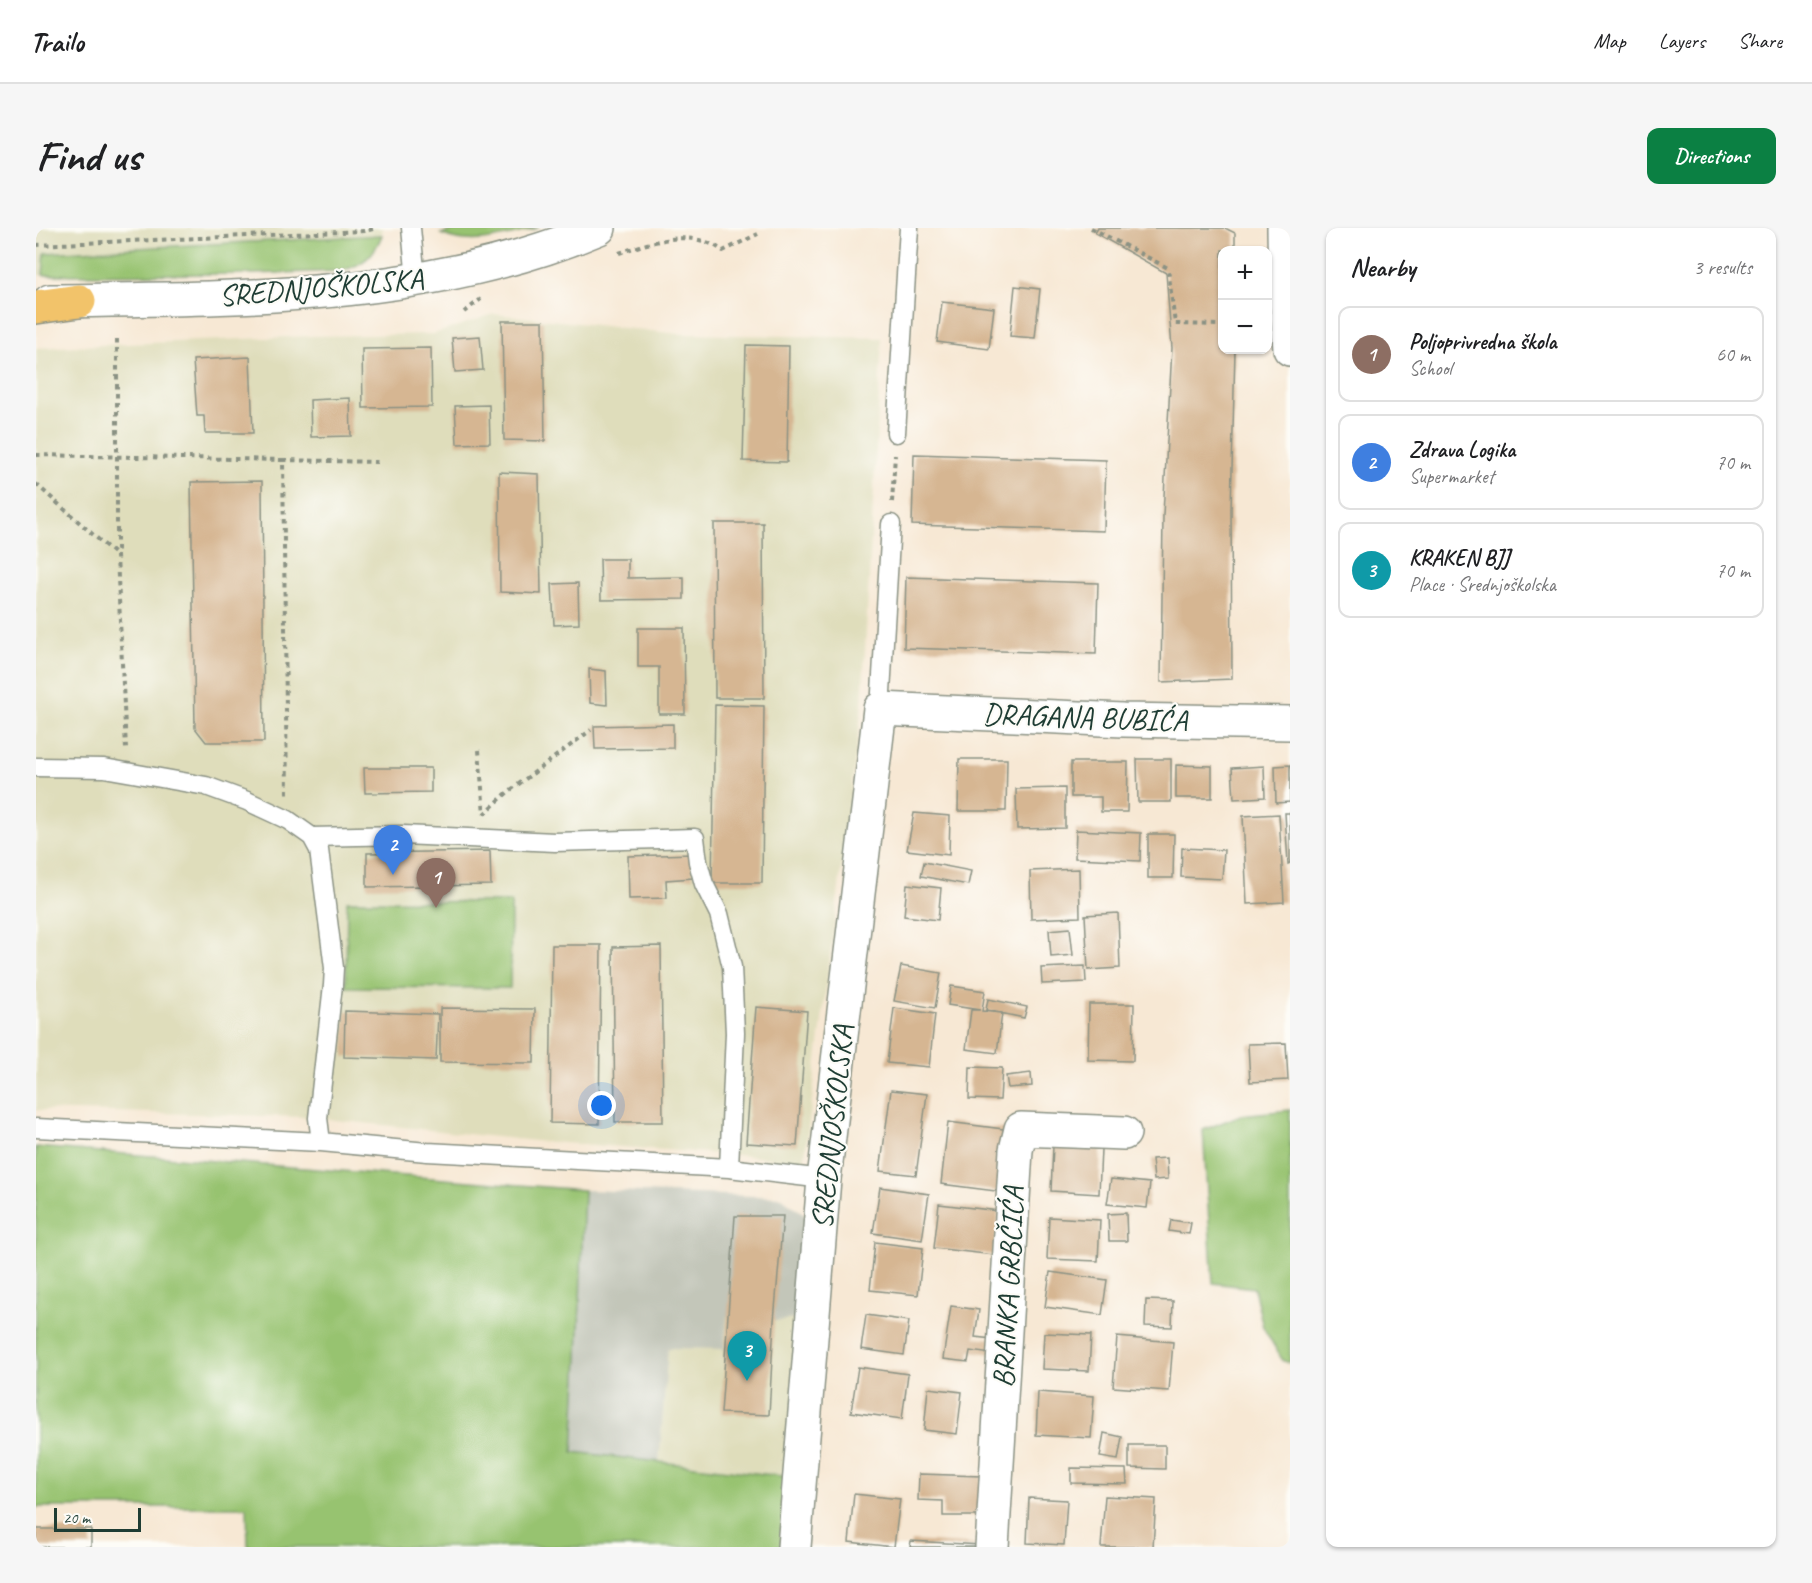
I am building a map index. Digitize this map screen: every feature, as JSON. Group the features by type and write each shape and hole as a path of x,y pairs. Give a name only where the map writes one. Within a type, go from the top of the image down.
{"main road":[{"path":"36,307 79,301"}],"street":[{"name":"SREDNJOŠKOLSKA","path":"36,302 247,296 341,289 416,280 512,259 599,228"},
{"path":"1284,228 1276,270 1290,349"},
{"name":"SREDNJOŠKOLSKA","path":"794,1547 824,1179 880,709"},
{"name":"DRAGANA BUBIĆA","path":"880,709 1123,720 1290,723"},
{"name":"BRANKA GRBČIĆA","path":"992,1547 1016,1150 1021,1129 1124,1133"}],"lane":[{"path":"411,228 416,280"},
{"path":"896,433 909,228"},
{"path":"880,709 891,524"},
{"path":"36,767 104,768 206,786 247,801 288,820 312,837 319,850 334,968 318,1118 321,1142"},
{"path":"312,837 403,836 555,842 695,838 704,884 719,914 732,967 735,1033 729,1168"},
{"path":"36,1128 321,1142 427,1152 729,1168 824,1179"}],"path":[{"path":"36,245 364,231 377,228"},
{"path":"1091,228 1168,268 1175,324 1218,325"},
{"path":"644,245 680,235 703,238 723,251 758,234"},
{"path":"464,312 483,298 490,296"},
{"path":"117,339 117,556 126,751"},
{"path":"891,524 896,433"},
{"path":"36,455 378,462"},
{"path":"283,460 288,820"},
{"path":"36,484 117,556"},
{"path":"465,838 484,814 508,792 591,730"},
{"path":"479,750 484,814"}],"shaded area":[{"path":"36,228 383,228 379,243 368,259 355,267 341,271 251,274 36,275"},
{"path":"494,314 679,334 882,338 862,706 804,1162 739,1155 535,1141 307,1117 36,1110 36,348 313,336 434,334"},
{"path":"584,1190 780,1197 810,1218 798,1319 774,1321 727,1316 724,1349 668,1348 659,1462 573,1453"},
{"path":"727,1316 774,1321 798,1319 790,1477 659,1462 668,1348 724,1349"}],"green space":[{"path":"462,228 539,228 502,237 477,240 453,238 441,234"},
{"path":"382,235 367,259 341,271 43,275 45,253"},
{"path":"347,901 511,902 510,988 346,987"},
{"path":"1290,1110 1290,1362 1283,1361 1263,1327 1254,1288 1213,1283 1203,1130 1241,1115"},
{"path":"36,1147 584,1190 573,1452 790,1477 782,1547 248,1547 247,1507 36,1507"}],"building":[{"path":"1098,228 1225,228 1235,233 1235,246 1218,246 1218,354 1235,354 1231,509 1232,679 1161,682 1163,515 1172,348 1166,273 1095,233"},
{"path":"1015,286 1040,289 1035,338 1010,336"},
{"path":"942,302 994,308 989,349 937,342"},
{"path":"502,321 543,321 545,441 504,440"},
{"path":"480,336 483,370 455,372 452,338"},
{"path":"746,345 789,346 787,462 743,461"},
{"path":"431,348 432,407 363,408 362,349"},
{"path":"250,357 253,433 205,433 204,416 197,416 193,360"},
{"path":"350,398 351,436 311,437 310,400"},
{"path":"489,405 490,443 457,444 455,406"},
{"path":"914,454 1106,460 1104,531 912,525"},
{"path":"499,472 539,474 541,594 500,592"},
{"path":"262,481 264,742 206,742 195,728 191,482"},
{"path":"714,523 763,523 764,698 715,698"},
{"path":"600,559 628,559 628,578 684,577 684,599 601,600"},
{"path":"906,577 1098,583 1096,654 904,648"},
{"path":"578,583 579,624 554,625 552,584"},
{"path":"638,628 684,628 685,714 659,714 659,667 638,667"},
{"path":"589,669 606,671 607,705 590,703"},
{"path":"715,705 764,706 762,883 712,883"},
{"path":"673,724 673,748 595,749 594,726"},
{"path":"959,759 1007,759 1006,811 958,811"},
{"path":"1137,759 1171,759 1171,802 1138,802"},
{"path":"1071,762 1128,762 1127,812 1101,812 1101,797 1071,797"},
{"path":"1176,765 1212,766 1212,798 1176,798"},
{"path":"1290,765 1290,802 1276,803 1275,766"},
{"path":"1264,766 1265,797 1234,799 1232,768"},
{"path":"364,768 431,768 431,792 365,793"},
{"path":"1065,788 1065,828 1017,829 1016,789"},
{"path":"914,813 950,816 949,855 907,850"},
{"path":"1285,813 1290,813 1290,863 1288,864"},
{"path":"1279,814 1284,902 1247,904 1243,816"},
{"path":"1076,830 1141,833 1140,861 1075,858"},
{"path":"1148,834 1174,834 1173,878 1148,878"},
{"path":"1182,848 1224,850 1222,879 1181,877"},
{"path":"490,851 491,885 367,887 367,853"},
{"path":"692,854 693,878 666,880 667,898 629,899 628,856"},
{"path":"924,862 971,871 968,885 921,876"},
{"path":"1079,869 1080,917 1031,919 1030,871"},
{"path":"907,884 941,888 938,920 904,916"},
{"path":"1118,913 1120,968 1088,970 1085,915"},
{"path":"1070,928 1073,955 1051,957 1049,930"},
{"path":"552,945 601,945 599,1124 550,1123"},
{"path":"661,946 663,1122 615,1122 613,947"},
{"path":"901,966 941,973 935,1008 894,1001"},
{"path":"1085,966 1086,982 1042,984 1041,968"},
{"path":"951,986 985,991 982,1011 1002,1013 997,1053 966,1049 971,1010 980,1010 948,1005"},
{"path":"988,999 1027,1007 1024,1018 986,1010"},
{"path":"1089,1004 1134,1004 1133,1061 1088,1060"},
{"path":"756,1007 807,1011 797,1146 746,1143"},
{"path":"440,1008 535,1009 534,1063 440,1062"},
{"path":"894,1008 935,1014 929,1067 887,1063"},
{"path":"345,1011 438,1014 436,1060 344,1057"},
{"path":"1286,1043 1288,1080 1250,1082 1248,1044"},
{"path":"970,1067 1002,1068 1000,1100 969,1099"},
{"path":"1031,1073 1032,1086 1008,1088 1006,1076"},
{"path":"891,1090 927,1094 916,1175 880,1171"},
{"path":"948,1122 1011,1130 1003,1192 941,1184"},
{"path":"1053,1146 1101,1149 1099,1194 1051,1191"},
{"path":"1167,1158 1168,1179 1154,1180 1152,1159"},
{"path":"1111,1179 1150,1183 1147,1208 1107,1204"},
{"path":"880,1187 929,1194 922,1240 873,1233"},
{"path":"939,1204 999,1211 994,1255 934,1248"},
{"path":"1126,1213 1127,1241 1109,1241 1108,1214"},
{"path":"735,1216 783,1216 769,1415 721,1413"},
{"path":"1049,1217 1100,1220 1098,1261 1047,1259"},
{"path":"1171,1220 1191,1223 1189,1234 1169,1231"},
{"path":"875,1242 923,1248 918,1295 870,1290"},
{"path":"1050,1272 1107,1280 1102,1315 1045,1307"},
{"path":"1146,1300 1173,1301 1172,1327 1145,1326"},
{"path":"951,1306 979,1310 975,1337 1001,1340 999,1355 970,1351 968,1362 943,1359"},
{"path":"866,1315 909,1321 904,1355 861,1349"},
{"path":"1044,1333 1091,1335 1089,1371 1042,1369"},
{"path":"1117,1337 1173,1342 1169,1391 1113,1387"},
{"path":"858,1367 908,1374 902,1419 851,1412"},
{"path":"928,1388 962,1392 957,1434 924,1430"},
{"path":"1038,1392 1094,1396 1091,1438 1036,1435"},
{"path":"1104,1433 1122,1437 1118,1460 1100,1457"},
{"path":"1129,1445 1165,1445 1165,1469 1129,1468"},
{"path":"1071,1468 1126,1469 1127,1484 1071,1483"},
{"path":"919,1474 982,1476 981,1516 943,1516 943,1501 918,1500"},
{"path":"854,1494 900,1499 894,1547 849,1542"},
{"path":"1105,1496 1156,1499 1153,1547 1101,1547"},
{"path":"1029,1498 1067,1500 1064,1545 1027,1543"},
{"path":"36,1529 91,1529 91,1547 36,1547"},
{"path":"911,1541 981,1545 981,1547 910,1547"}],"place":[{"name":"Zdrava Logika","path":"393,875"},
{"name":"Poljoprivredna škola","path":"436,908"},
{"name":"KRAKEN BJJ","path":"747,1381"}]}
